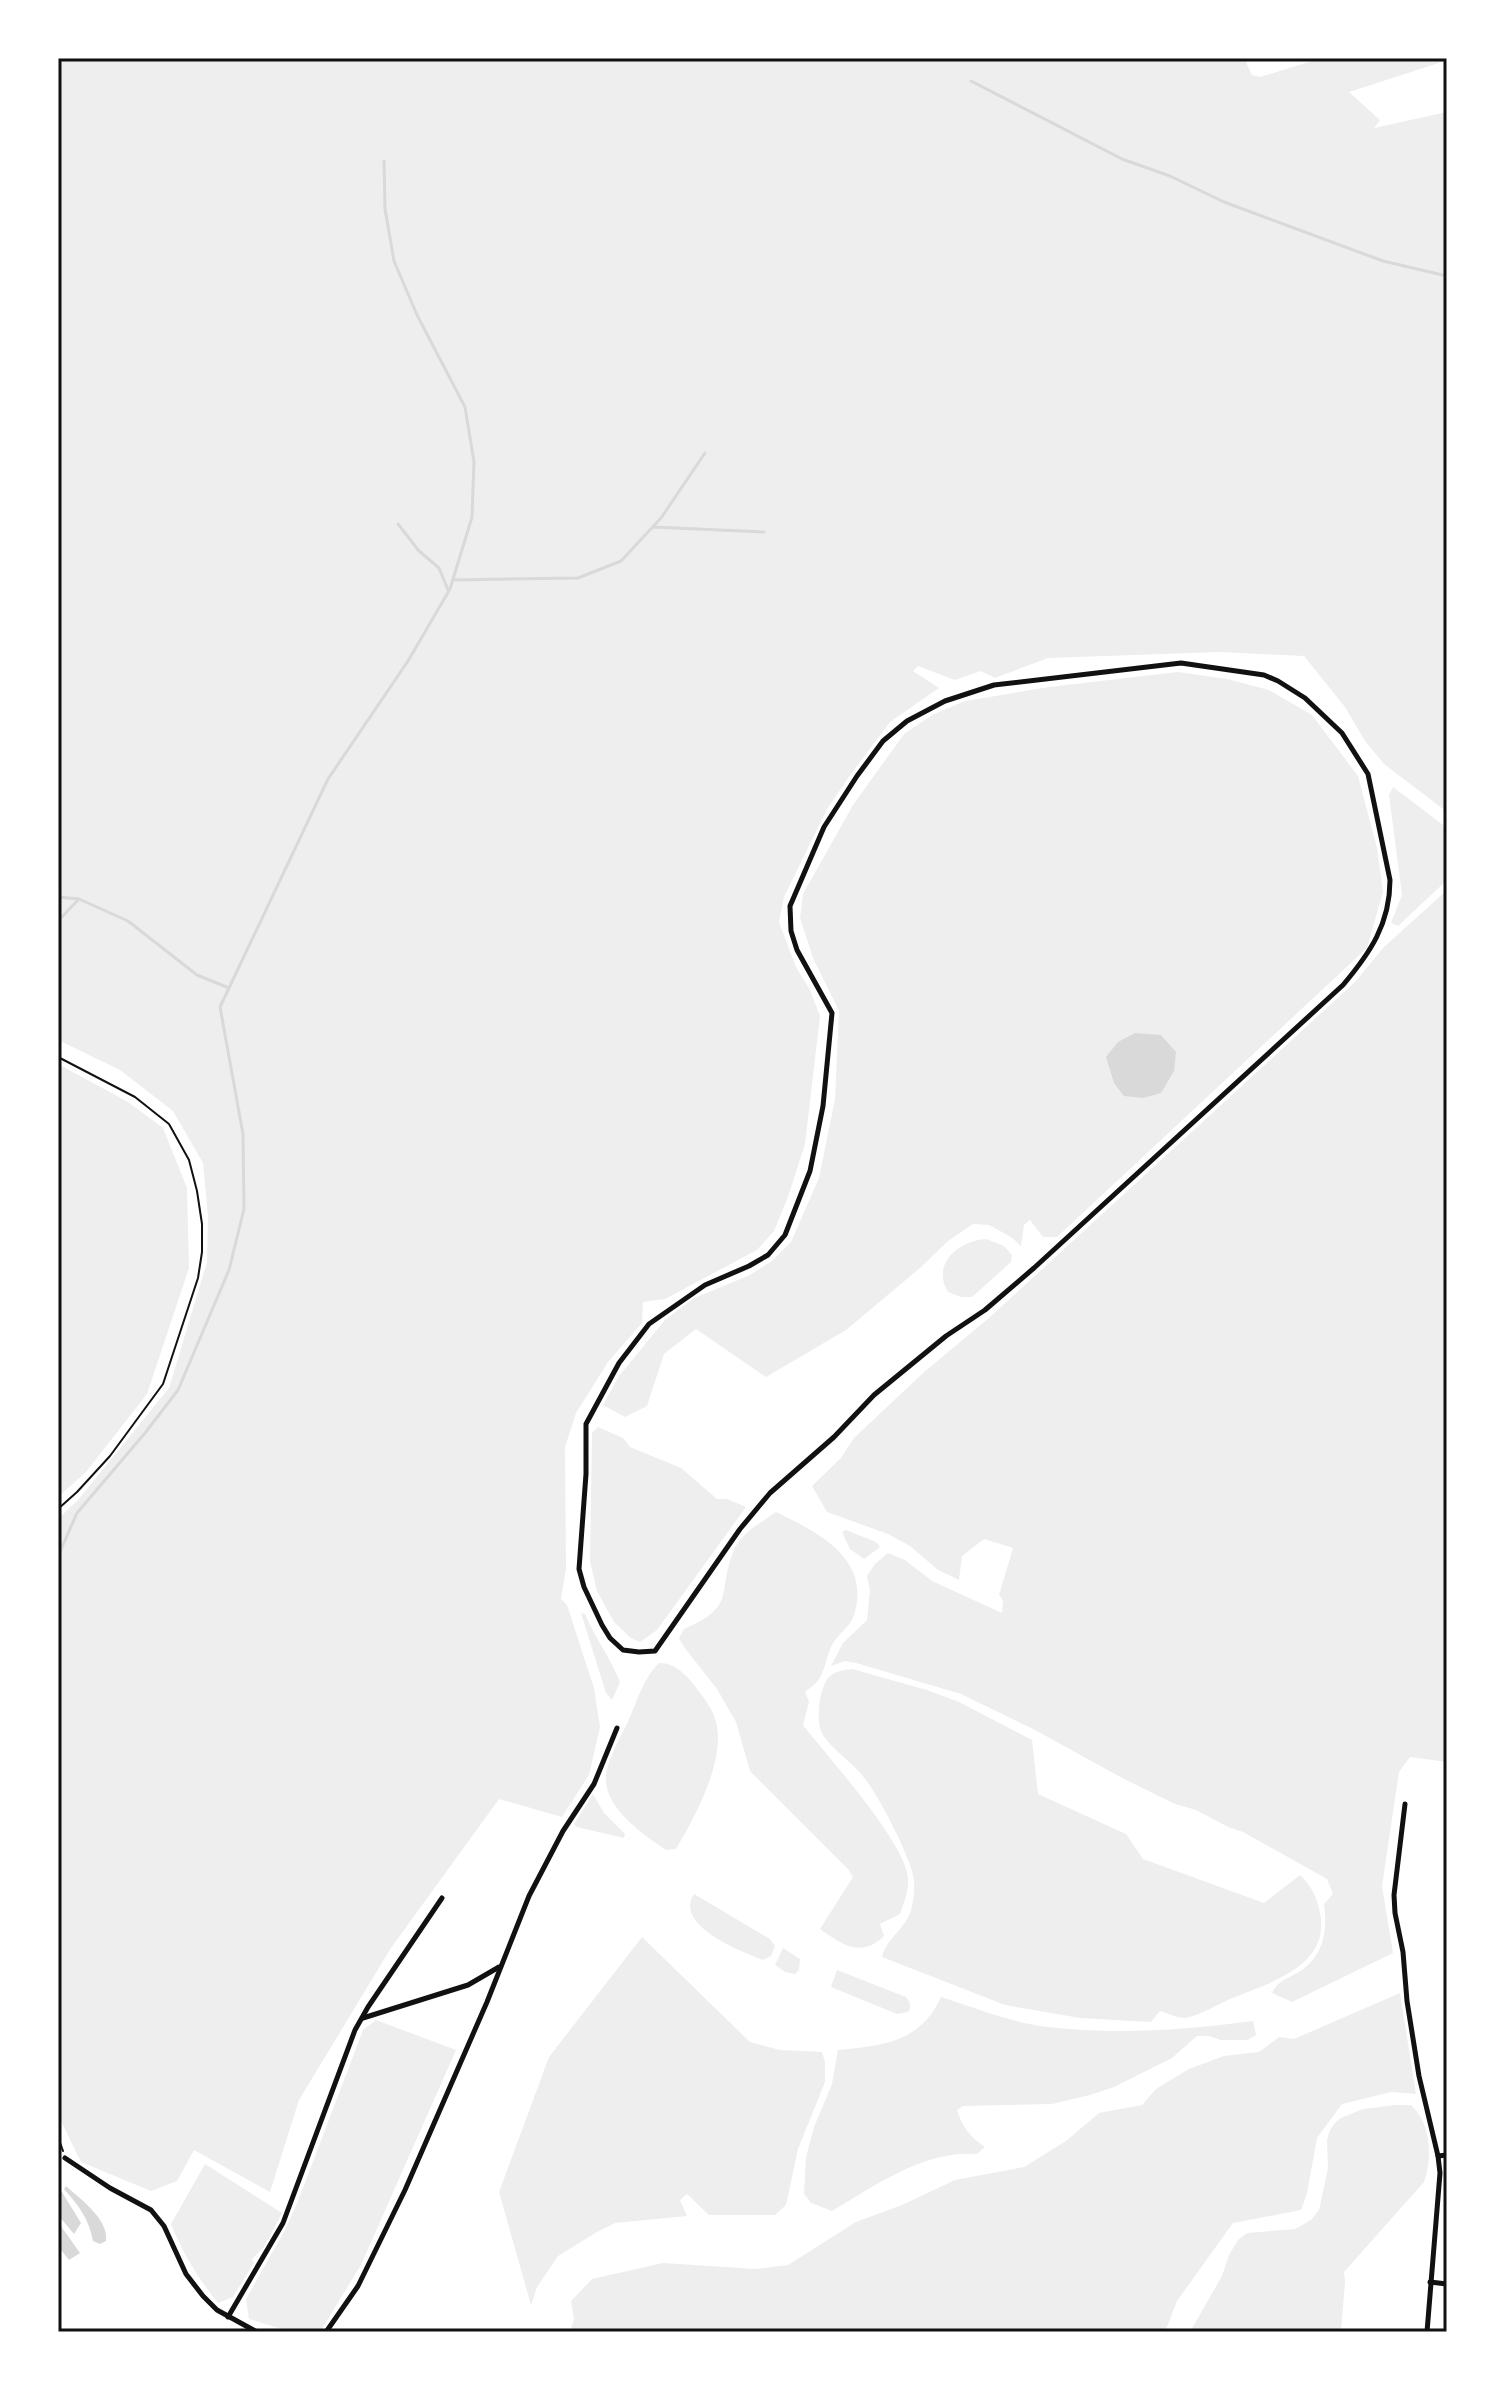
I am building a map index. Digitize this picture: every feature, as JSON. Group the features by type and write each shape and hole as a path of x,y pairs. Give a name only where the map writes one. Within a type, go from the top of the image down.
{"street":[{"path":"1181,663 1264,675 1291,688 1326,717 1342,733 1368,774 1390,880 1390,898 1382,926 1368,955 1343,985 1034,1268 985,1310 946,1336 874,1395 834,1437 770,1493 740,1529 655,1651 623,1650 602,1625 579,1569 586,1474 586,1424 619,1363 649,1324 705,1285 768,1255 785,1235 810,1171 823,1106 832,1013 797,950 789,919 790,906 824,827 857,776 896,728 945,701 994,685 1181,663"},
{"path":"326,2332 358,2286 405,2190 487,2002 529,1896 563,1831 594,1784 617,1728"},
{"path":"1405,1804 1394,1895 1395,1913 1419,2076 1438,2156 1440,2182 1427,2332"},
{"path":"228,2317 283,2223 355,2030 442,1898"},
{"path":"363,2018 468,1985 500,1966"},
{"path":"1438,2156 1447,2155"},
{"path":"65,2158 151,2210 164,2226 194,2285 217,2310 257,2332"},
{"path":"1430,2282 1447,2284"}],"path":[{"path":"58,1057 135,1097 169,1124 189,1160 202,1224 198,1278 163,1384 110,1456 58,1509"}],"shaded area":[{"path":"58,58 1244,58 1252,75 1260,77 1322,58 1447,58 1349,92 1380,120 1374,128 1447,112 1447,812 1384,764 1365,741 1345,707 1304,656 1219,652 1048,658 995,678 981,671 955,680 918,666 913,671 939,688 890,722 851,774 827,809 784,897 779,922 796,967 810,990 820,1016 805,1144 774,1231 757,1250 665,1299 643,1302 642,1323 608,1362 576,1413 565,1447 566,1569 561,1599 567,1605 594,1688 600,1727 589,1775 562,1817 499,1799 391,1948 299,2100 270,2192 194,2150 177,2181 151,2191 81,2162 58,2115 58,1519 78,1500 169,1388 207,1262 208,1216 203,1163 173,1111 120,1070 58,1040"},
{"path":"1178,672 1227,679 1269,690 1312,715 1358,776 1377,848 1383,892 1367,948 1057,1237 1043,1237 1030,1220 1024,1225 1021,1246 989,1225 973,1224 948,1241 846,1330 766,1377 696,1329 664,1354 647,1406 625,1417 603,1405 619,1376 665,1320 694,1298 748,1276 772,1261 791,1242 819,1178 835,1099 839,1011 813,958 800,918 803,894 853,805 904,734 932,715 965,701 1049,687"},
{"path":"1393,787 1447,828 1447,880 1398,926 1391,923 1402,895 1389,795"},
{"path":"1447,890 1447,1762 1410,1757 1399,1772 1382,1886 1393,1953 1292,2002 1272,1993 1279,1983 1306,1967 1318,1952 1324,1934 1324,1904 1333,1894 1327,1879 1243,1832 1196,1810 1175,1804 961,1694 856,1663 845,1661 831,1666 843,1643 867,1620 870,1590 867,1576 888,1553 905,1560 932,1581 1002,1613 1003,1600 999,1595 1013,1548 984,1539 962,1556 959,1580 938,1570 910,1546 888,1534 827,1512 812,1486 841,1458 854,1438 923,1373 990,1317 1355,982 1384,947"},
{"path":"1135,1033 1161,1035 1176,1052 1174,1071 1161,1093 1143,1098 1124,1096 1114,1083 1106,1057 1118,1042"},
{"path":"58,1064 128,1102 163,1128 187,1188 189,1268 147,1394 86,1472 58,1497"},
{"path":"986,1239 1004,1246 1012,1255 1011,1262 972,1297 948,1292 943,1272 950,1256 966,1244"},
{"path":"598,1427 623,1438 630,1447 681,1468 717,1499 727,1499 746,1507 657,1630 640,1642 614,1622 597,1591 590,1561 592,1433"},
{"path":"776,1512 823,1538 848,1563 855,1578 857,1595 854,1615 832,1645 818,1680 805,1692 809,1702 803,1725 880,1822 904,1862 908,1883 900,1914 880,1924 884,1936 876,1943 860,1948 844,1944 820,1929 853,1877 750,1771 736,1722 717,1689 679,1638 684,1629 701,1621 719,1605 737,1544 752,1528"},
{"path":"846,1530 876,1542 880,1547 864,1559 850,1549 842,1532"},
{"path":"581,1613 585,1614 620,1682 612,1700 606,1693"},
{"path":"659,1663 674,1667 691,1681 712,1712 718,1737 713,1770 700,1805 676,1849 666,1850 636,1828 618,1809 607,1787 606,1775 642,1688"},
{"path":"852,1669 959,1702 1032,1740 1038,1794 1126,1834 1143,1859 1264,1903 1300,1875 1313,1892 1320,1913 1321,1932 1316,1947 1306,1960 1278,1979 1194,2016 1181,2018 1160,2011 1151,2022 1080,2018 1005,2005 882,1957 908,1917 914,1880 901,1844 872,1788 828,1741 821,1729 819,1705 826,1682 834,1673"},
{"path":"593,1794 604,1813 625,1834 624,1838 574,1824"},
{"path":"694,1894 770,1939 775,1946 771,1956 763,1960 753,1956 701,1927 693,1917 690,1906"},
{"path":"642,1937 750,2042 780,2050 822,2052 825,2082 798,2149 786,2205 775,2215 709,2215 687,2194 680,2200 687,2216 615,2223 558,2256 537,2287 531,2305 499,2192 549,2057"},
{"path":"783,1948 800,1959 799,1970 795,1974 775,1965"},
{"path":"837,1970 906,1997 910,2004 908,2012 897,2014 831,1987"},
{"path":"1400,1993 1416,2094 1391,2092 1342,2104 1317,2138 1301,2210 1233,2223 1177,2301 1165,2332 570,2332 574,2319 571,2301 592,2279 663,2263 756,2269 788,2265 856,2222 955,2180 1024,2167 1066,2141 1099,2113 1142,2105 1156,2089 1189,2069 1224,2056 1259,2052 1279,2037 1294,2039"},
{"path":"941,1997 1008,2019 1048,2027 1099,2031 1151,2030 1253,2021 1256,2035 1248,2040 1197,2036 1172,2058 1114,2087 1090,2095 1052,2104 963,2106 957,2110 962,2122 971,2136 985,2147 977,2154 957,2154 919,2163 883,2180 832,2211 811,2203 804,2194 806,2157 814,2127 832,2084 838,2050 898,2039 923,2024"},
{"path":"376,2020 456,2050 361,2265 320,2332 291,2332 249,2319 246,2299 298,2201 363,2030"},
{"path":"1411,2105 1423,2121 1429,2152 1427,2173 1424,2182 1344,2272 1341,2332 1190,2332 1222,2276 1238,2240 1247,2233 1295,2229 1311,2220 1319,2210 1328,2168 1327,2140 1336,2122 1363,2109"},
{"path":"205,2164 282,2213 264,2247 252,2259 254,2263 233,2297 218,2303 192,2265 171,2224"},
{"path":"66,2186 98,2217 106,2233 106,2241 100,2244 93,2241 86,2219 64,2189"},
{"path":"58,2192 62,2192 81,2223 74,2234 58,2215"},
{"path":"58,2222 80,2253 69,2260 58,2246"}],"waterway":[{"path":"971,81 1122,159 1170,176 1224,202 1383,261 1447,276"},
{"path":"229,988 328,779 408,661 450,589 472,517 474,462 465,407 417,315 394,261 385,209 384,161"},
{"path":"453,580 578,578 621,561 661,518 705,453"},
{"path":"398,524 419,551 439,568 448,590"},
{"path":"653,527 764,532"},
{"path":"58,897 79,899 128,921 197,975 229,988 220,1007 243,1134 244,1209 229,1270 178,1390 77,1513 58,1556"},
{"path":"58,921 78,900"}]}
